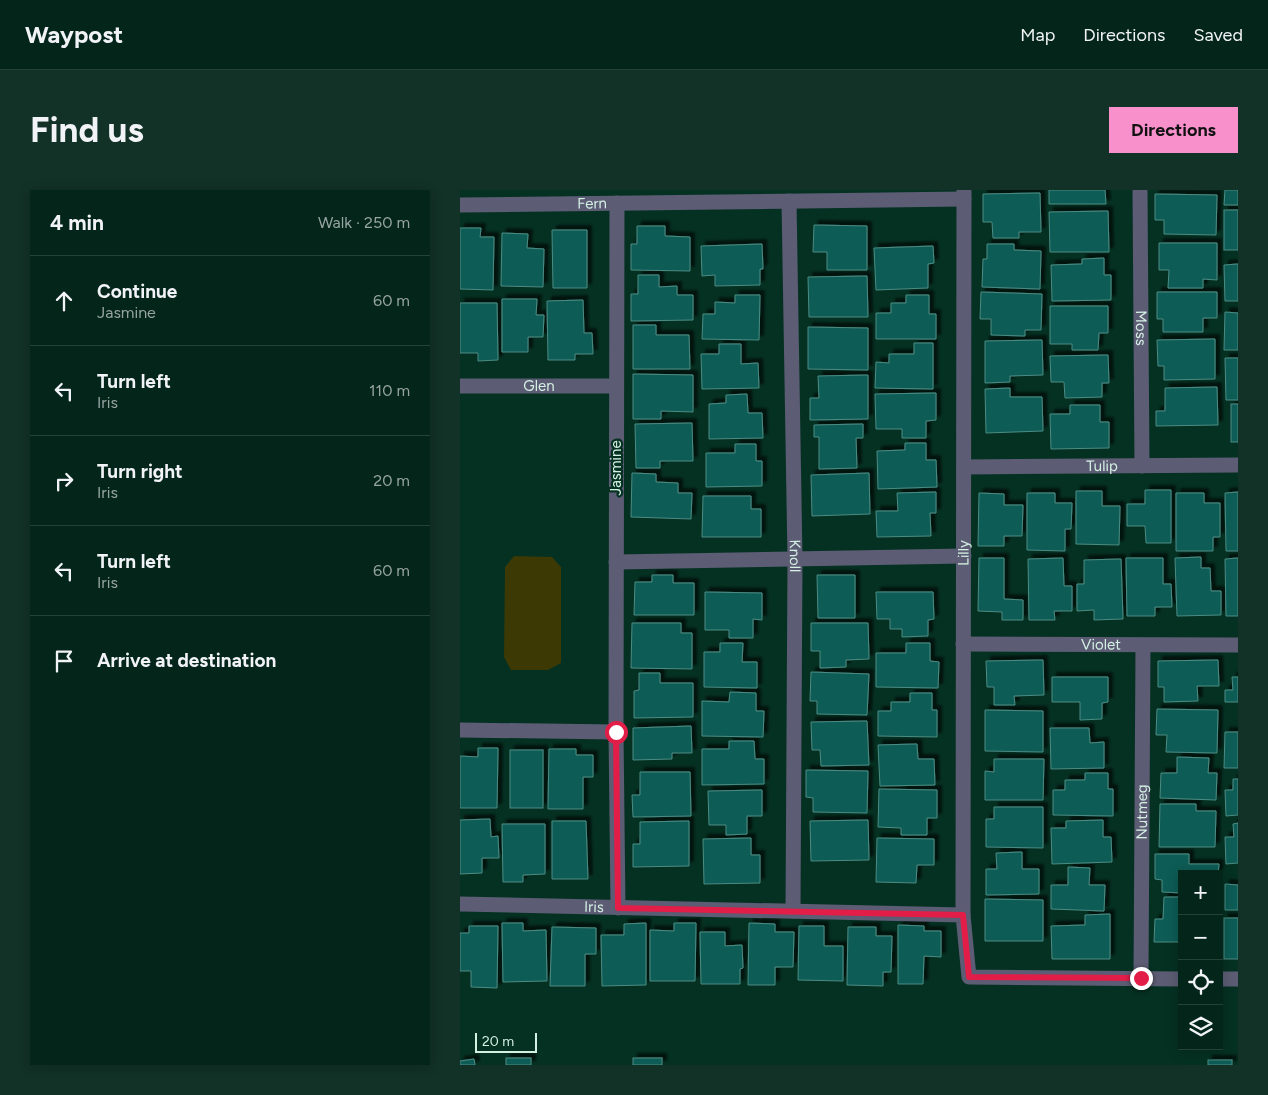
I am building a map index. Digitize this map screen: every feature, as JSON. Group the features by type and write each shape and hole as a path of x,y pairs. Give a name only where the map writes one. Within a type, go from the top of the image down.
{"street":[{"name":"Moss","path":"1140,190 1142,466"},
{"name":"Fern","path":"460,205 789,201 964,194"},
{"name":"Lilly","path":"963,915 964,194"},
{"name":"Knoll","path":"789,201 794,559 793,911"},
{"name":"Jasmine","path":"617,203 616,732 618,908"},
{"name":"Glen","path":"460,386 616,386"},
{"name":"Tulip","path":"964,467 1238,465"},
{"path":"616,562 964,556"},
{"name":"Violet","path":"964,644 1238,645"},
{"name":"Nutmeg","path":"1141,978 1143,644"},
{"path":"460,730 616,732"},
{"name":"Iris","path":"460,904 963,915"},
{"path":"963,915 969,977 1178,979"},
{"path":"1223,979 1238,979"}],"shaded area":[{"path":"514,556 552,557 561,567 561,663 548,670 511,670 504,657 505,567"}],"building":[{"path":"1049,190 1105,190 1106,204 1049,204"},
{"path":"1225,190 1238,190 1238,205 1224,205"},
{"path":"1040,193 1041,232 1019,232 1019,238 993,238 992,222 983,222 983,194"},
{"path":"1155,194 1217,195 1216,235 1164,234 1164,220 1155,220"},
{"path":"1224,210 1238,210 1238,250 1224,250"},
{"path":"1108,211 1109,252 1050,252 1049,212"},
{"path":"814,225 867,226 867,270 827,270 827,252 813,252"},
{"path":"637,226 665,226 665,236 690,237 690,271 631,270 631,244 637,244"},
{"path":"460,228 481,228 480,237 494,237 493,290 460,289"},
{"path":"552,230 587,230 587,288 553,288"},
{"path":"502,233 528,234 527,248 544,249 543,287 501,286"},
{"path":"1159,243 1217,243 1217,280 1203,279 1203,288 1168,288 1169,270 1159,270"},
{"path":"762,244 763,269 760,269 760,285 715,286 715,275 702,276 701,246"},
{"path":"987,244 1014,244 1014,250 1041,251 1040,289 982,287 983,259 987,259"},
{"path":"933,246 934,263 928,264 928,288 876,290 874,248"},
{"path":"1104,258 1104,275 1111,275 1111,300 1052,301 1051,265 1082,264 1082,259"},
{"path":"1238,264 1238,301 1225,301 1224,265"},
{"path":"638,275 659,275 659,287 677,286 677,295 693,295 693,320 631,321 631,294 638,294"},
{"path":"867,276 868,317 809,317 808,277"},
{"path":"981,292 1042,294 1041,330 1025,330 1025,336 991,335 991,319 980,319"},
{"path":"1157,292 1217,292 1217,318 1203,318 1203,332 1163,332 1163,319 1157,319"},
{"path":"735,295 760,295 759,340 702,339 703,314 715,314 715,302 735,303"},
{"path":"906,295 929,295 929,314 936,314 936,339 876,339 876,313 891,313 891,303 906,303"},
{"path":"502,299 537,299 536,315 544,315 543,337 528,337 528,352 502,352"},
{"path":"583,300 584,333 592,333 593,354 575,354 575,360 548,360 547,301"},
{"path":"460,303 497,303 498,360 478,361 478,353 460,353"},
{"path":"1050,306 1108,306 1108,333 1099,333 1098,350 1072,350 1072,344 1050,344"},
{"path":"1225,312 1238,313 1238,350 1224,350"},
{"path":"633,325 656,325 656,335 689,335 690,369 633,369"},
{"path":"808,327 868,328 868,370 808,369"},
{"path":"1215,339 1215,379 1164,380 1164,366 1158,366 1157,340"},
{"path":"1042,340 1043,375 1010,376 1010,382 985,383 985,341"},
{"path":"914,343 933,343 933,389 875,388 876,362 889,363 889,354 914,354"},
{"path":"719,344 741,344 741,364 758,363 759,388 702,389 701,354 719,354"},
{"path":"1108,355 1109,383 1102,383 1102,397 1065,398 1064,382 1051,382 1050,356"},
{"path":"1225,358 1238,358 1238,400 1226,400"},
{"path":"633,374 693,375 693,412 661,411 661,419 633,419"},
{"path":"868,375 868,419 810,420 810,398 819,398 818,376"},
{"path":"1217,387 1218,425 1156,426 1156,411 1165,411 1165,388"},
{"path":"1010,388 1010,397 1042,397 1043,431 986,433 985,389"},
{"path":"936,393 936,420 926,421 926,438 902,438 902,429 876,429 875,394"},
{"path":"747,394 748,413 762,413 763,438 709,439 709,404 726,403 726,395"},
{"path":"1231,404 1238,404 1238,442 1231,442"},
{"path":"1070,405 1100,405 1100,422 1109,422 1109,448 1051,449 1050,414 1070,414"},
{"path":"692,423 693,461 660,461 660,468 636,468 635,424"},
{"path":"863,424 863,438 856,438 857,468 819,469 819,437 814,437 814,425"},
{"path":"905,443 926,443 926,460 936,460 937,487 878,489 877,451 905,450"},
{"path":"735,444 756,444 756,461 762,461 762,486 706,487 706,453 735,453"},
{"path":"632,473 656,474 656,482 678,483 678,493 692,493 691,519 631,517"},
{"path":"869,473 870,514 812,516 811,475"},
{"path":"1145,490 1171,490 1171,543 1146,543 1145,526 1127,526 1127,504 1145,504"},
{"path":"1076,491 1102,491 1102,506 1120,506 1119,545 1076,544"},
{"path":"936,492 936,513 930,513 931,536 877,537 876,511 898,511 897,493"},
{"path":"1238,492 1238,551 1226,551 1225,493"},
{"path":"979,493 1004,494 1004,505 1023,505 1022,536 1004,536 1004,546 978,546"},
{"path":"1027,493 1055,493 1055,503 1072,503 1071,529 1065,529 1065,551 1027,550"},
{"path":"1176,493 1204,493 1204,503 1220,503 1220,537 1213,537 1213,551 1176,551"},
{"path":"703,496 751,496 751,509 761,509 761,537 702,537"},
{"path":"1201,557 1201,568 1210,568 1211,591 1221,591 1221,615 1177,616 1175,558"},
{"path":"979,558 1004,558 1004,599 1023,600 1023,620 1002,620 1002,612 978,611"},
{"path":"1063,558 1064,586 1072,586 1072,611 1054,611 1055,620 1029,620 1028,559"},
{"path":"1126,558 1163,558 1163,584 1171,584 1172,607 1155,607 1155,616 1127,616"},
{"path":"1238,558 1238,616 1226,616 1225,559"},
{"path":"1121,559 1123,619 1094,620 1094,610 1077,611 1077,584 1084,584 1084,560"},
{"path":"652,575 673,575 673,583 694,583 694,615 634,615 635,582 652,582"},
{"path":"817,575 855,575 855,618 818,618"},
{"path":"705,592 762,593 762,620 753,619 753,638 729,638 729,630 705,630"},
{"path":"876,592 933,592 934,619 928,620 928,636 902,637 902,629 890,629 890,619 877,619"},
{"path":"632,623 681,623 681,633 692,633 692,669 631,668"},
{"path":"811,623 868,623 869,659 846,660 846,667 820,668 820,651 811,651"},
{"path":"720,643 743,643 742,662 757,662 757,688 704,687 704,652 720,652"},
{"path":"906,643 930,643 930,661 939,662 938,688 876,687 876,653 906,653"},
{"path":"1043,660 1044,695 1014,696 1015,705 994,705 994,687 987,687 986,661"},
{"path":"1218,660 1219,686 1197,686 1198,701 1164,702 1164,687 1158,687 1158,661"},
{"path":"811,672 869,674 867,715 817,714 817,701 810,701"},
{"path":"639,673 660,673 660,683 693,683 693,717 634,718 634,691 639,690"},
{"path":"1052,677 1108,677 1108,702 1102,703 1102,719 1080,720 1080,702 1052,702"},
{"path":"1232,677 1238,677 1238,702 1225,702 1225,690 1233,690"},
{"path":"730,692 756,693 756,711 764,711 763,737 702,736 702,701 729,702"},
{"path":"910,693 932,693 932,710 937,710 937,737 878,736 878,711 891,711 891,702 910,702"},
{"path":"1157,709 1218,710 1217,753 1166,752 1167,735 1156,735"},
{"path":"985,710 1043,711 1043,752 985,751"},
{"path":"867,721 869,765 821,766 820,750 812,750 811,722"},
{"path":"691,726 692,753 672,753 672,759 633,760 633,728"},
{"path":"1050,728 1089,728 1090,743 1104,742 1104,768 1051,769"},
{"path":"1225,732 1238,732 1238,768 1224,768"},
{"path":"729,741 754,741 755,759 764,759 764,784 702,785 702,749 729,749"},
{"path":"917,744 918,759 934,759 935,785 880,786 878,745"},
{"path":"478,748 498,748 497,808 460,808 460,756 478,757"},
{"path":"549,749 576,749 576,755 593,755 593,777 583,777 583,809 548,809"},
{"path":"510,750 543,750 543,808 510,808"},
{"path":"1177,757 1209,758 1208,773 1217,773 1216,800 1160,798 1161,773 1177,773"},
{"path":"994,759 1044,759 1043,800 985,800 985,771 994,772"},
{"path":"806,770 868,771 867,813 813,812 813,798 806,797"},
{"path":"640,772 690,772 691,816 633,817 632,795 640,795"},
{"path":"1085,773 1108,773 1108,789 1113,789 1113,816 1053,815 1053,790 1065,790 1065,780 1085,780"},
{"path":"1233,779 1238,779 1238,815 1226,816 1225,790 1233,790"},
{"path":"879,789 937,790 937,818 927,818 927,835 901,835 901,828 878,827"},
{"path":"762,790 762,816 747,816 747,834 726,835 726,825 709,825 708,791"},
{"path":"1160,804 1196,804 1196,811 1216,811 1215,847 1159,847"},
{"path":"994,807 1043,807 1043,848 986,847 986,819 994,819"},
{"path":"490,819 491,837 498,836 499,858 482,858 482,873 460,874 460,820"},
{"path":"868,820 869,860 811,861 810,821"},
{"path":"1103,820 1103,837 1111,837 1112,862 1052,864 1051,828 1066,828 1066,821"},
{"path":"552,821 586,821 588,879 552,879"},
{"path":"689,821 689,866 633,867 633,844 640,844 640,822"},
{"path":"1238,823 1238,863 1226,864 1225,837 1234,837 1233,824"},
{"path":"502,824 545,824 545,874 523,875 523,882 503,882"},
{"path":"751,838 751,855 760,855 760,883 704,884 703,839"},
{"path":"877,838 934,839 934,865 917,865 916,883 876,882"},
{"path":"1022,852 1022,869 1039,869 1039,894 986,895 986,869 997,869 996,853"},
{"path":"1155,854 1189,854 1189,864 1219,864 1218,870 1178,870 1178,893 1162,892 1162,880 1155,879"},
{"path":"1068,867 1090,868 1089,885 1105,885 1104,911 1051,909 1051,885 1068,885"},
{"path":"1225,884 1238,885 1238,910 1225,910"},
{"path":"1164,897 1178,897 1178,942 1154,942 1155,919 1163,919"},
{"path":"985,899 1043,900 1043,941 985,941"},
{"path":"1110,914 1110,959 1052,959 1051,926 1085,925 1085,915"},
{"path":"1224,918 1238,918 1238,959 1224,959"},
{"path":"502,923 523,923 523,931 546,930 547,981 503,982"},
{"path":"646,923 646,985 602,986 601,935 624,935 624,924"},
{"path":"674,923 696,923 695,981 650,981 650,930 674,931"},
{"path":"749,923 775,924 775,932 794,932 793,967 775,967 775,985 748,985"},
{"path":"898,925 924,926 924,931 941,931 941,957 924,956 923,984 898,984"},
{"path":"469,926 498,926 497,988 471,987 471,971 460,971 460,933 469,933"},
{"path":"799,926 824,926 824,946 843,946 843,981 798,980"},
{"path":"552,927 596,928 596,954 585,954 585,986 550,986"},
{"path":"848,927 876,927 876,936 892,936 891,972 883,972 883,986 847,985"},
{"path":"700,932 725,932 725,946 742,945 743,968 740,969 740,984 701,984"},
{"path":"506,1058 531,1058 531,1065 506,1065"},
{"path":"633,1058 662,1058 662,1065 633,1065"},
{"path":"474,1059 475,1065 460,1065 460,1061"},
{"path":"1208,1060 1232,1060 1232,1065 1208,1065"}],"route":[{"path":"616,732 618,908 963,915 969,977 1141,978"}]}
